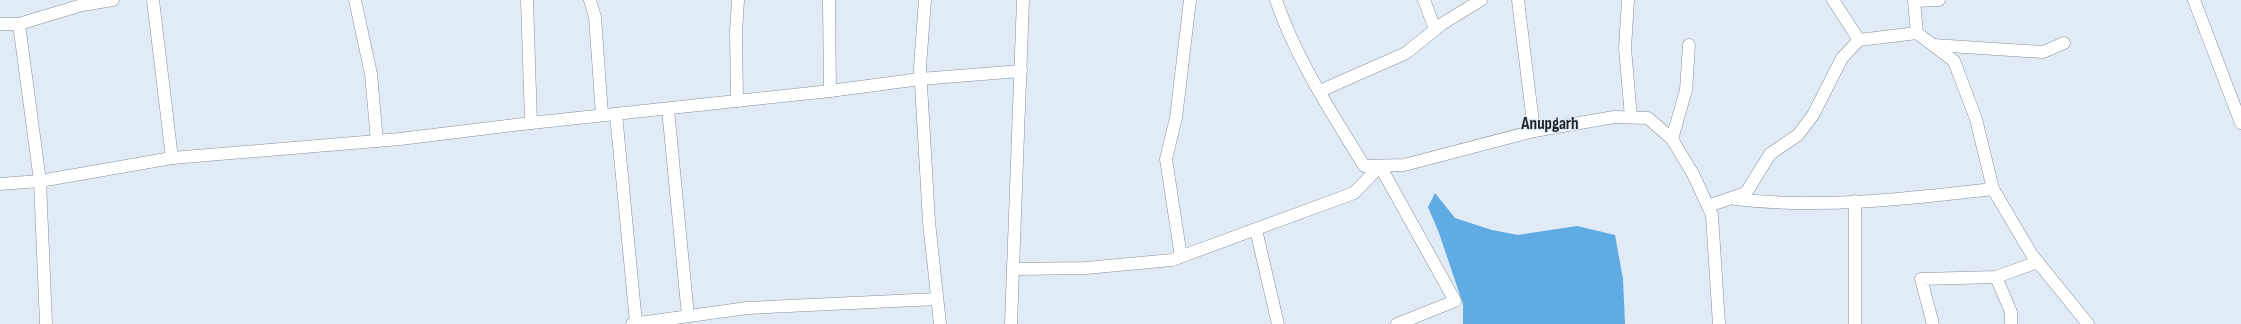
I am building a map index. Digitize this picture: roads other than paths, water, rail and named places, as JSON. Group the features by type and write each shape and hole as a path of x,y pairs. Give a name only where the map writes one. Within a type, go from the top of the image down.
{"street":[{"path":"0,24 19,24 81,2 113,0"},
{"path":"153,0 172,158"},
{"path":"355,0 371,74 377,141"},
{"path":"527,0 531,123"},
{"path":"590,0 594,16 602,115"},
{"path":"738,0 736,32 738,101"},
{"path":"829,0 830,91"},
{"path":"925,0 920,79 929,222 940,324"},
{"path":"1011,324 1023,0"},
{"path":"1181,257 1166,159 1176,118 1190,0"},
{"path":"1276,0 1283,21 1320,91 1364,166 1404,165 1534,131 1614,117 1648,118 1672,139 1712,215 1719,324"},
{"path":"1424,0 1435,29"},
{"path":"1320,91 1406,53 1435,29 1481,0"},
{"path":"1518,0 1534,131"},
{"path":"1628,0 1625,48 1631,118"},
{"path":"1833,0 1859,40"},
{"path":"1917,33 1914,1 1939,0"},
{"path":"2194,0 2241,123"},
{"path":"19,24 40,181 46,324"},
{"path":"1708,206 1746,193 1770,154 1798,135 1813,114 1842,58 1859,40 1917,33 1954,61 1976,119 1992,189 2038,262 2088,324"},
{"path":"1933,45 2043,52 2064,43"},
{"path":"1672,139 1686,90 1689,45"},
{"path":"0,184 40,181 172,158 377,141 830,91 920,79 1021,71"},
{"path":"668,109 688,316"},
{"path":"616,114 634,324 747,308 937,299"},
{"path":"1013,269 1086,268 1172,260 1354,193 1380,166"},
{"path":"1380,166 1455,301 1398,324"},
{"path":"1730,199 1774,204 1855,201 1903,199 1992,189"},
{"path":"1855,201 1855,324"},
{"path":"1256,230 1278,324"},
{"path":"1933,324 1921,279 1996,277 2038,262"},
{"path":"1996,277 2011,312 2011,324"}],"water":[{"path":"1435,193 1455,218 1492,230 1518,235 1577,226 1615,235 1623,279 1625,324 1463,324 1463,304 1439,233 1428,207"}],"district":[{"name":"Anupgarh","path":"1550,123"}]}
